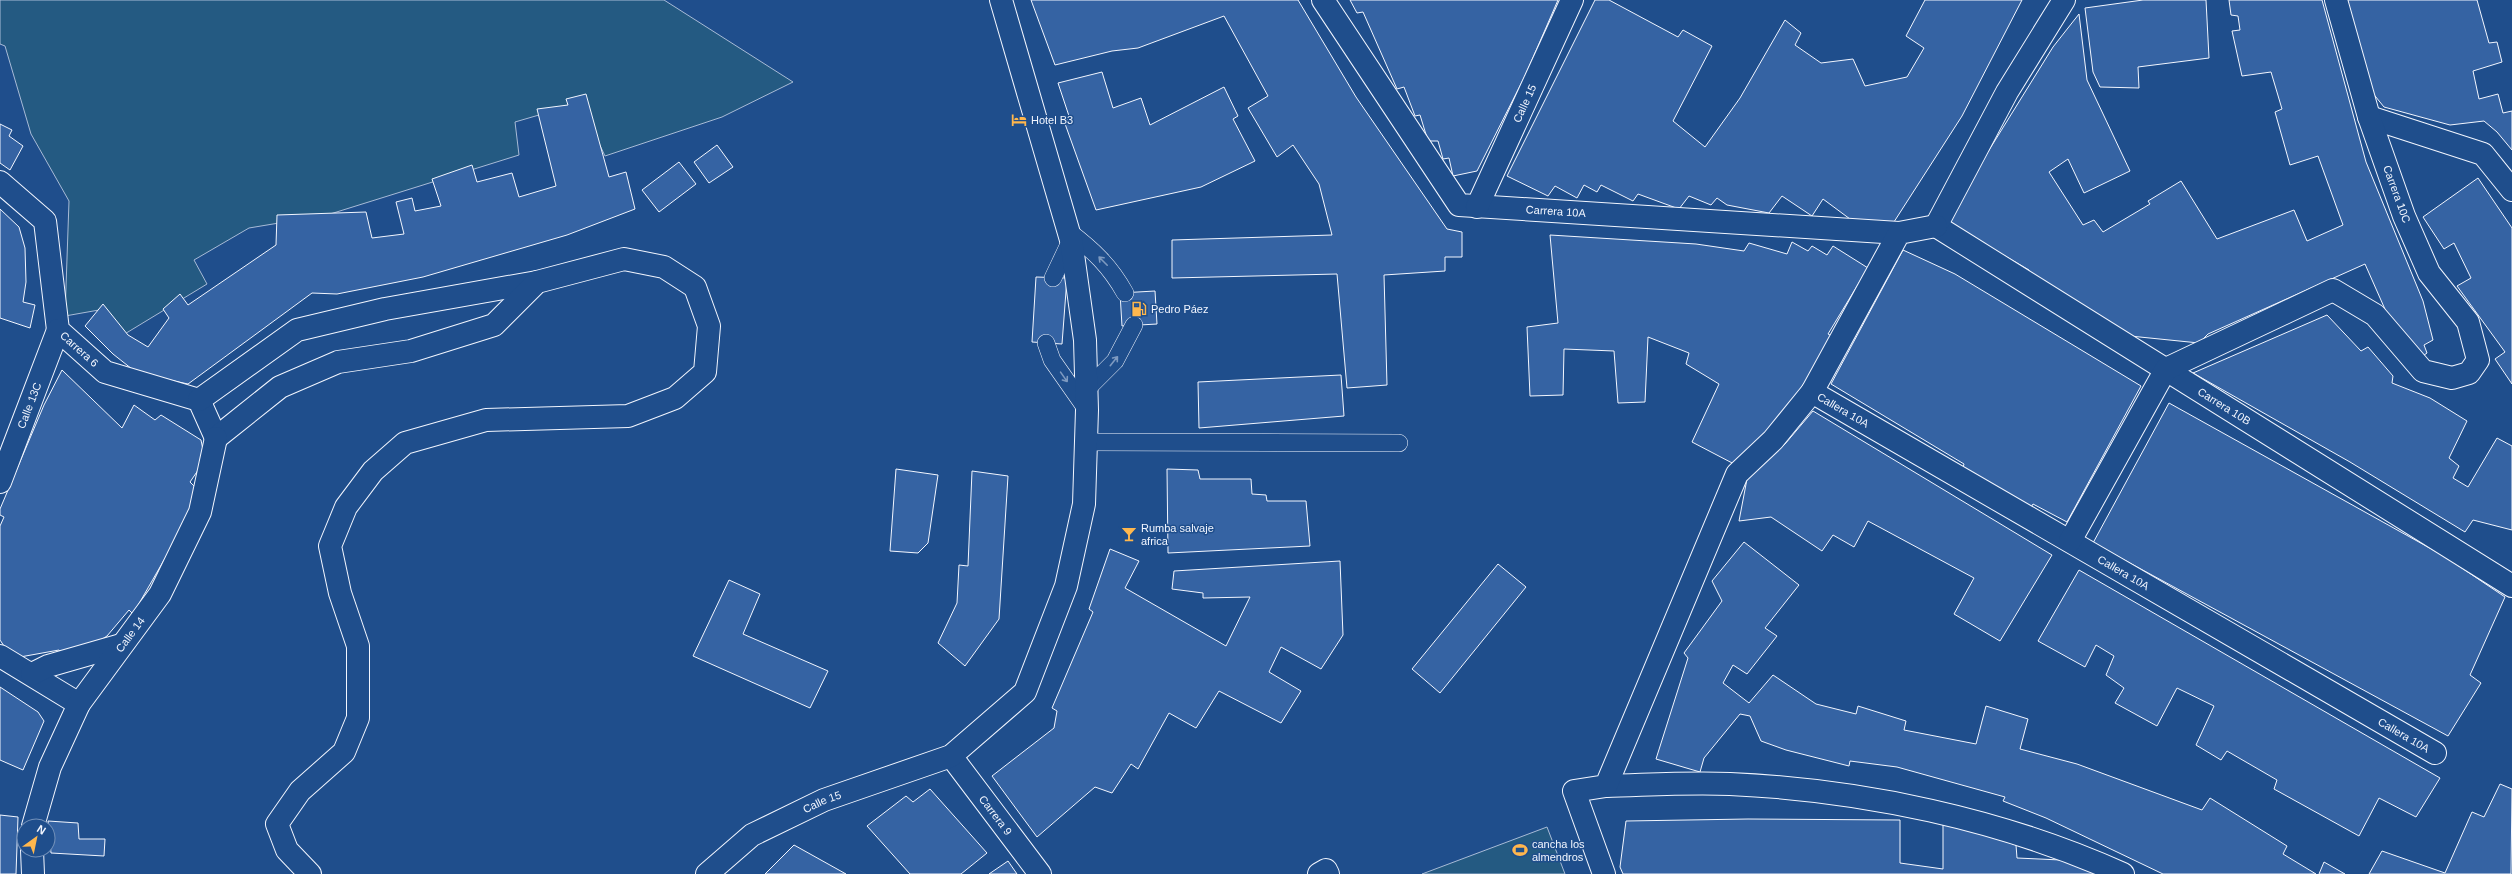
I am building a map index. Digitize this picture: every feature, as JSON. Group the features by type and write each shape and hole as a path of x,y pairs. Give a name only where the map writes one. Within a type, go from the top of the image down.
{"street":[{"path":"951,756 1025,692 1066,586 1084,504 1087,400 1085,340 1070,236 1001,0"},
{"name":"Carrera 10A","path":"1323,0 1459,205 1899,233 1936,226"},
{"name":"Calle 15","path":"1477,207 1572,0"},
{"path":"1936,226 2007,92 2064,0"},
{"name":"Carrera 10C","path":"2166,369 2333,290 2375,315 2423,371 2452,378 2469,373 2478,360 2468,322 2430,273 2404,216 2369,117 2336,0"},
{"path":"2369,117 2484,154 2512,190"},
{"name":"Carrera 6","path":"0,182 45,221 58,330 105,372 199,400"},
{"name":"Carrera 10B","path":"1936,226 2512,586"},
{"path":"1606,786 1737,474 1773,440 1812,392 1899,233"},
{"path":"310,874 287,850 277,824 300,791 344,752 358,718 358,646 340,593 330,546 346,507 373,471 404,443 486,420 628,416 675,398 705,372 709,326 695,287 664,267 624,259 537,282 385,309 297,330 199,400 216,438 280,387 338,362 411,351 494,325 537,282"},
{"name":"Calle 13C","path":"0,482 58,330"},
{"path":"2070,541 2166,369"},
{"name":"Callera 10A","path":"1812,392 2435,753"},
{"name":"Calle 14","path":"35,818 50,767 79,704 160,594 200,512 216,438"},
{"path":"32,674 48,666 121,645"},
{"path":"0,656 32,674 79,704"},
{"name":"Calle 15","path":"707,874 752,835 824,800 951,756"},
{"name":"Carrera 9","path":"951,756 1040,874"},
{"path":"1604,874 1574,791 1606,786 1730,784 1852,795 1973,820 2091,859 2123,874"},
{"path":"32,858 32,874"}],"lane":[{"path":"1053,278 1070,236 1091,249 1113,271 1125,293"},
{"path":"1046,343 1052,360 1087,400 1115,361 1134,326"},
{"path":"1086,442 1399,443"}],"shaded area":[{"path":"0,0 664,0 793,82 722,117 605,156 580,103 515,122 519,155 327,215 249,228 194,260 207,284 123,335 99,310 65,316 69,201 31,134 5,46 0,44"},
{"name":"cancha los almendros","path":"1547,827 1565,874 1422,874"}],"building":[{"path":"1031,0 1298,0 1356,97 1447,229 1462,232 1462,257 1445,257 1445,271 1384,275 1387,385 1347,388 1337,274 1172,278 1172,240 1332,235 1319,184 1293,145 1277,157 1248,108 1268,96 1224,16 1138,48 1112,51 1055,65"},
{"path":"1350,0 1558,0 1525,76 1477,171 1453,176 1449,158 1443,159 1438,141 1428,141 1420,115 1415,116 1404,87 1397,89 1363,12 1357,13"},
{"path":"1595,0 1609,0 1678,37 1683,30 1712,46 1673,121 1705,147 1740,98 1785,20 1801,33 1795,45 1821,63 1853,59 1865,86 1907,77 1924,48 1906,36 1925,0 2022,0 1962,116 1892,225 1850,219 1823,199 1812,216 1782,196 1769,213 1727,205 1717,198 1711,205 1689,196 1679,209 1638,194 1633,201 1601,185 1597,192 1584,185 1577,198 1555,186 1548,196 1507,176"},
{"path":"2143,0 2206,0 2209,58 2138,67 2139,88 2100,87 2093,72 2085,8"},
{"path":"2229,0 2322,0 2366,162 2423,301 2433,340 2424,345 2427,353 2420,358 2388,316 2365,264 2208,334 2199,343 2120,335 2026,277 2029,270 1945,221 2053,47 2079,14 2087,80 2130,171 2084,193 2068,159 2049,172 2083,225 2094,220 2103,232 2150,204 2148,201 2181,181 2217,239 2294,210 2307,241 2343,225 2318,156 2290,165 2275,112 2282,109 2271,72 2242,76 2232,31 2240,30 2238,16 2231,15"},
{"path":"2346,0 2477,0 2489,43 2497,42 2502,62 2473,71 2479,99 2498,94 2503,113 2512,111 2512,150 2497,132 2484,121 2450,125 2384,107 2371,91"},
{"path":"1102,72 1113,108 1141,98 1150,125 1224,87 1238,116 1233,119 1255,161 1201,187 1096,210 1064,121 1070,119 1058,83"},
{"path":"586,94 609,177 626,172 635,209 567,235 423,277 337,294 312,293 188,384 137,373 113,354 85,326 103,304 128,335 148,347 169,318 163,309 180,294 188,305 276,245 277,215 366,212 372,238 404,234 396,202 412,198 415,211 441,206 432,179 472,165 477,182 512,173 519,197 556,186 537,109 568,105 566,99"},
{"path":"0,124 12,130 9,136 23,146 10,170 0,163"},
{"path":"717,145 733,167 709,183 694,162"},
{"path":"679,162 696,184 659,212 642,190"},
{"path":"2478,178 2512,228 2512,384 2495,359 2505,352 2457,286 2471,278 2454,243 2444,249 2423,217"},
{"path":"0,209 19,227 25,248 26,282 23,302 35,305 30,328 0,318"},
{"path":"1550,235 1696,244 1744,251 1749,243 1787,254 1792,242 1808,251 1812,246 1827,255 1833,246 1868,268 1828,334 1832,336 1805,383 1774,429 1736,465 1692,442 1719,384 1686,364 1689,353 1648,337 1645,402 1618,403 1614,351 1564,349 1563,395 1530,396 1527,327 1558,323"},
{"path":"1903,250 1955,274 2141,386 2067,522 2033,504 2029,511 1962,471 1964,464 1831,384"},
{"path":"1036,277 1067,278 1062,344 1032,342"},
{"name":"Pedro Páez","path":"1155,291 1157,324 1122,326 1120,293"},
{"path":"2327,315 2361,351 2368,347 2393,376 2392,383 2430,398 2467,421 2449,458 2459,466 2453,478 2468,487 2497,438 2512,446 2512,530 2473,520 2465,532 2350,462 2193,373"},
{"path":"62,370 122,428 134,405 155,420 161,415 201,440 205,460 190,482 202,494 133,614 129,610 107,636 68,661 59,650 20,657 8,652 0,640 0,526 4,517 0,515 0,509 44,405"},
{"path":"1341,375 1344,416 1199,428 1198,382"},
{"path":"2169,403 2444,556 2505,597 2470,675 2481,683 2448,736 2093,543"},
{"path":"1813,411 2052,555 2000,641 1954,614 1974,578 1868,521 1854,547 1833,535 1822,551 1771,517 1739,521 1747,479 1785,444"},
{"path":"896,469 938,475 928,543 918,553 890,551"},
{"path":"1167,469 1198,470 1200,479 1251,479 1252,494 1266,495 1267,501 1306,501 1310,546 1168,553"},
{"path":"972,471 1008,476 999,619 965,666 938,643 957,603 959,565 968,566"},
{"path":"1744,542 1799,585 1765,628 1777,636 1747,674 1733,665 1723,683 1749,703 1773,675 1816,704 1856,714 1858,706 1906,721 1904,730 1976,744 1986,706 2028,719 2020,749 2077,764 2202,810 2210,798 2287,846 2283,854 2316,874 2163,874 2046,818 2003,801 2005,797 1897,767 1850,761 1849,766 1786,750 1761,741 1750,716 1740,714 1704,758 1700,772 1656,759 1688,658 1684,653 1722,601 1712,581"},
{"path":"1110,549 1139,561 1125,588 1226,646 1250,597 1203,598 1203,593 1172,589 1174,571 1340,561 1343,635 1321,669 1281,647 1269,672 1301,691 1281,723 1219,691 1196,728 1169,713 1138,769 1131,764 1112,793 1095,787 1037,837 992,776 1054,728 1057,711 1052,708 1093,612 1089,609"},
{"path":"1498,564 1526,587 1440,693 1412,669"},
{"path":"2079,570 2440,778 2416,817 2379,798 2359,836 2274,789 2277,780 2227,751 2221,760 2196,745 2214,706 2177,688 2157,726 2115,703 2124,688 2106,675 2114,656 2096,645 2085,667 2038,641"},
{"path":"729,580 760,594 743,634 828,671 810,708 693,656"},
{"path":"0,687 38,712 44,721 23,770 0,760"},
{"path":"2500,784 2512,789 2511,874 2369,874 2382,851 2445,873 2472,812 2484,817"},
{"path":"930,789 987,853 961,874 910,874 867,826 906,796 913,802"},
{"path":"0,815 18,817 16,818 16,874 0,874"},
{"path":"1748,819 1900,820 1900,863 1943,869 1943,821 2016,845 2017,858 2061,860 2096,874 1623,874 1620,867 1626,821"},
{"path":"56,822 78,823 79,839 105,839 104,856 56,853"},
{"path":"794,845 846,874 765,874"},
{"path":"1008,861 1017,874 989,874"},
{"path":"2324,862 2345,874 2319,874"}],"place":[{"name":"Hotel B3","path":"1019,120"},
{"name":"Pedro Páez","path":"1139,309"},
{"name":"Rumba salvaje africa","path":"1129,534"},
{"name":"cancha los almendros","path":"1520,850"}]}
